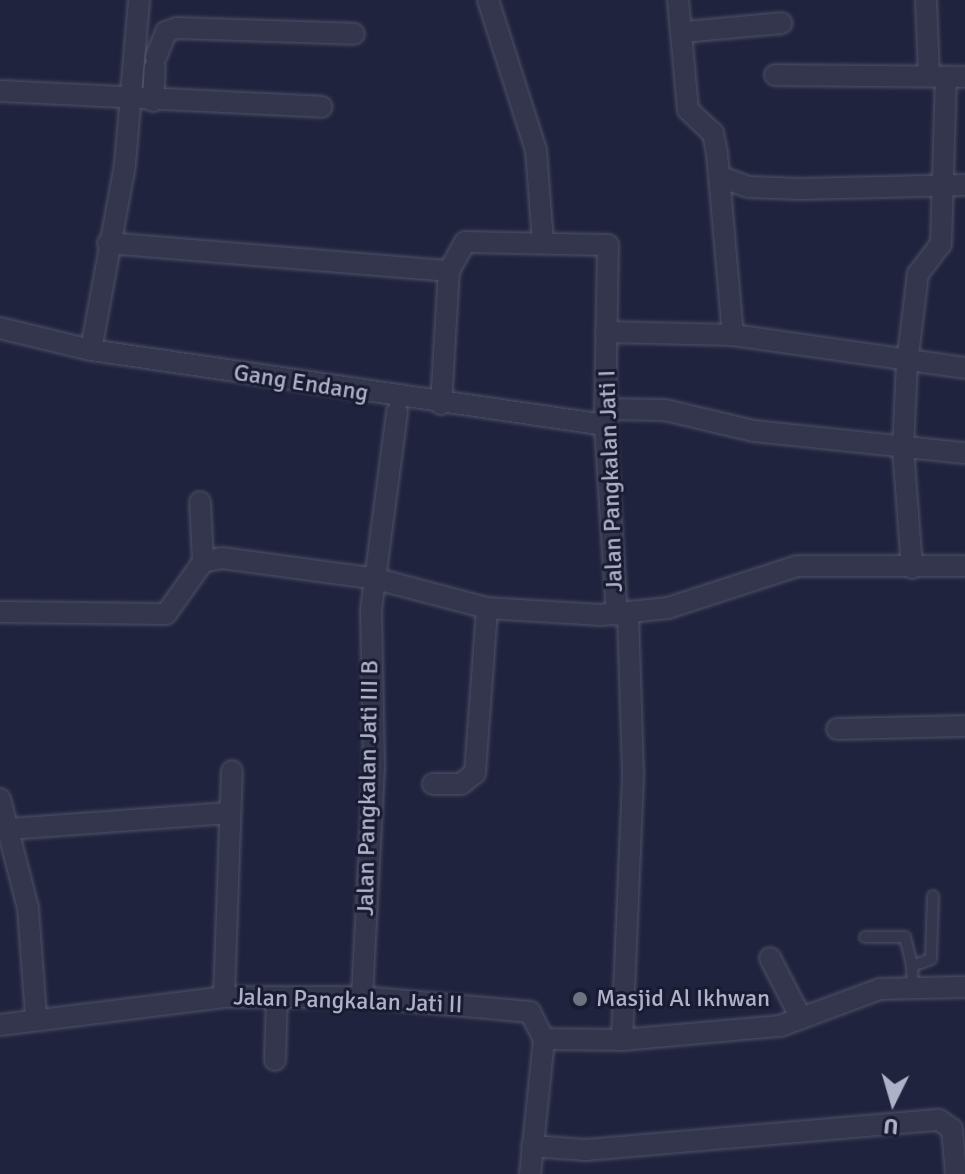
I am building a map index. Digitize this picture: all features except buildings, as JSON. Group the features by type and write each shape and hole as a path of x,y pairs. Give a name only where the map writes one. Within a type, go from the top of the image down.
{"street":[{"path":"139,0 143,101"},
{"path":"441,404 449,271 473,238 543,243 536,150 488,0"},
{"path":"678,0 684,32 680,65 688,110 713,133 721,177 733,335"},
{"path":"912,568 903,448 907,363 918,274 938,255 956,185 947,77 926,0"},
{"path":"684,32 782,23"},
{"path":"91,350 108,243 143,101 166,32 177,28 354,34"},
{"path":"775,75 947,77"},
{"path":"0,91 143,101 322,107"},
{"path":"721,177 749,187 956,185"},
{"path":"108,243 449,271"},
{"name":"Jalan Pangkalan Jati I","path":"543,243 608,245 605,417 633,773 622,1040"},
{"name":"Gang Endang","path":"0,328 91,350 441,404 605,417 665,410 754,431 965,453"},
{"path":"606,332 733,335 907,363 965,368"},
{"name":"Jalan Pangkalan Jati III B","path":"362,997 377,579 397,412"},
{"path":"0,612 166,614 203,562 200,502"},
{"path":"203,562 222,558 377,579 487,608 622,614 716,596 797,566 965,566"},
{"path":"433,784 461,784 475,773 487,608"},
{"path":"837,729 965,726"},
{"path":"224,997 228,813 232,771"},
{"path":"0,799 28,908 36,1018"},
{"path":"9,829 228,813"},
{"path":"770,958 801,1018"},
{"path":"530,1174 544,1039 622,1040 801,1018 857,993 913,987 965,987"},
{"name":"Jalan Pangkalan Jati II","path":"0,1025 36,1018 224,997 362,997 506,1006 530,1012 544,1039"},
{"path":"275,1060 277,997"},
{"path":"532,1146 586,1150 939,1120 952,1129 956,1174"}],"lane":[{"path":"912,966 931,959 933,896"},
{"path":"865,937 905,937 913,987"}],"place":[{"name":"Masjid Al Ikhwan","path":"580,999"}]}
